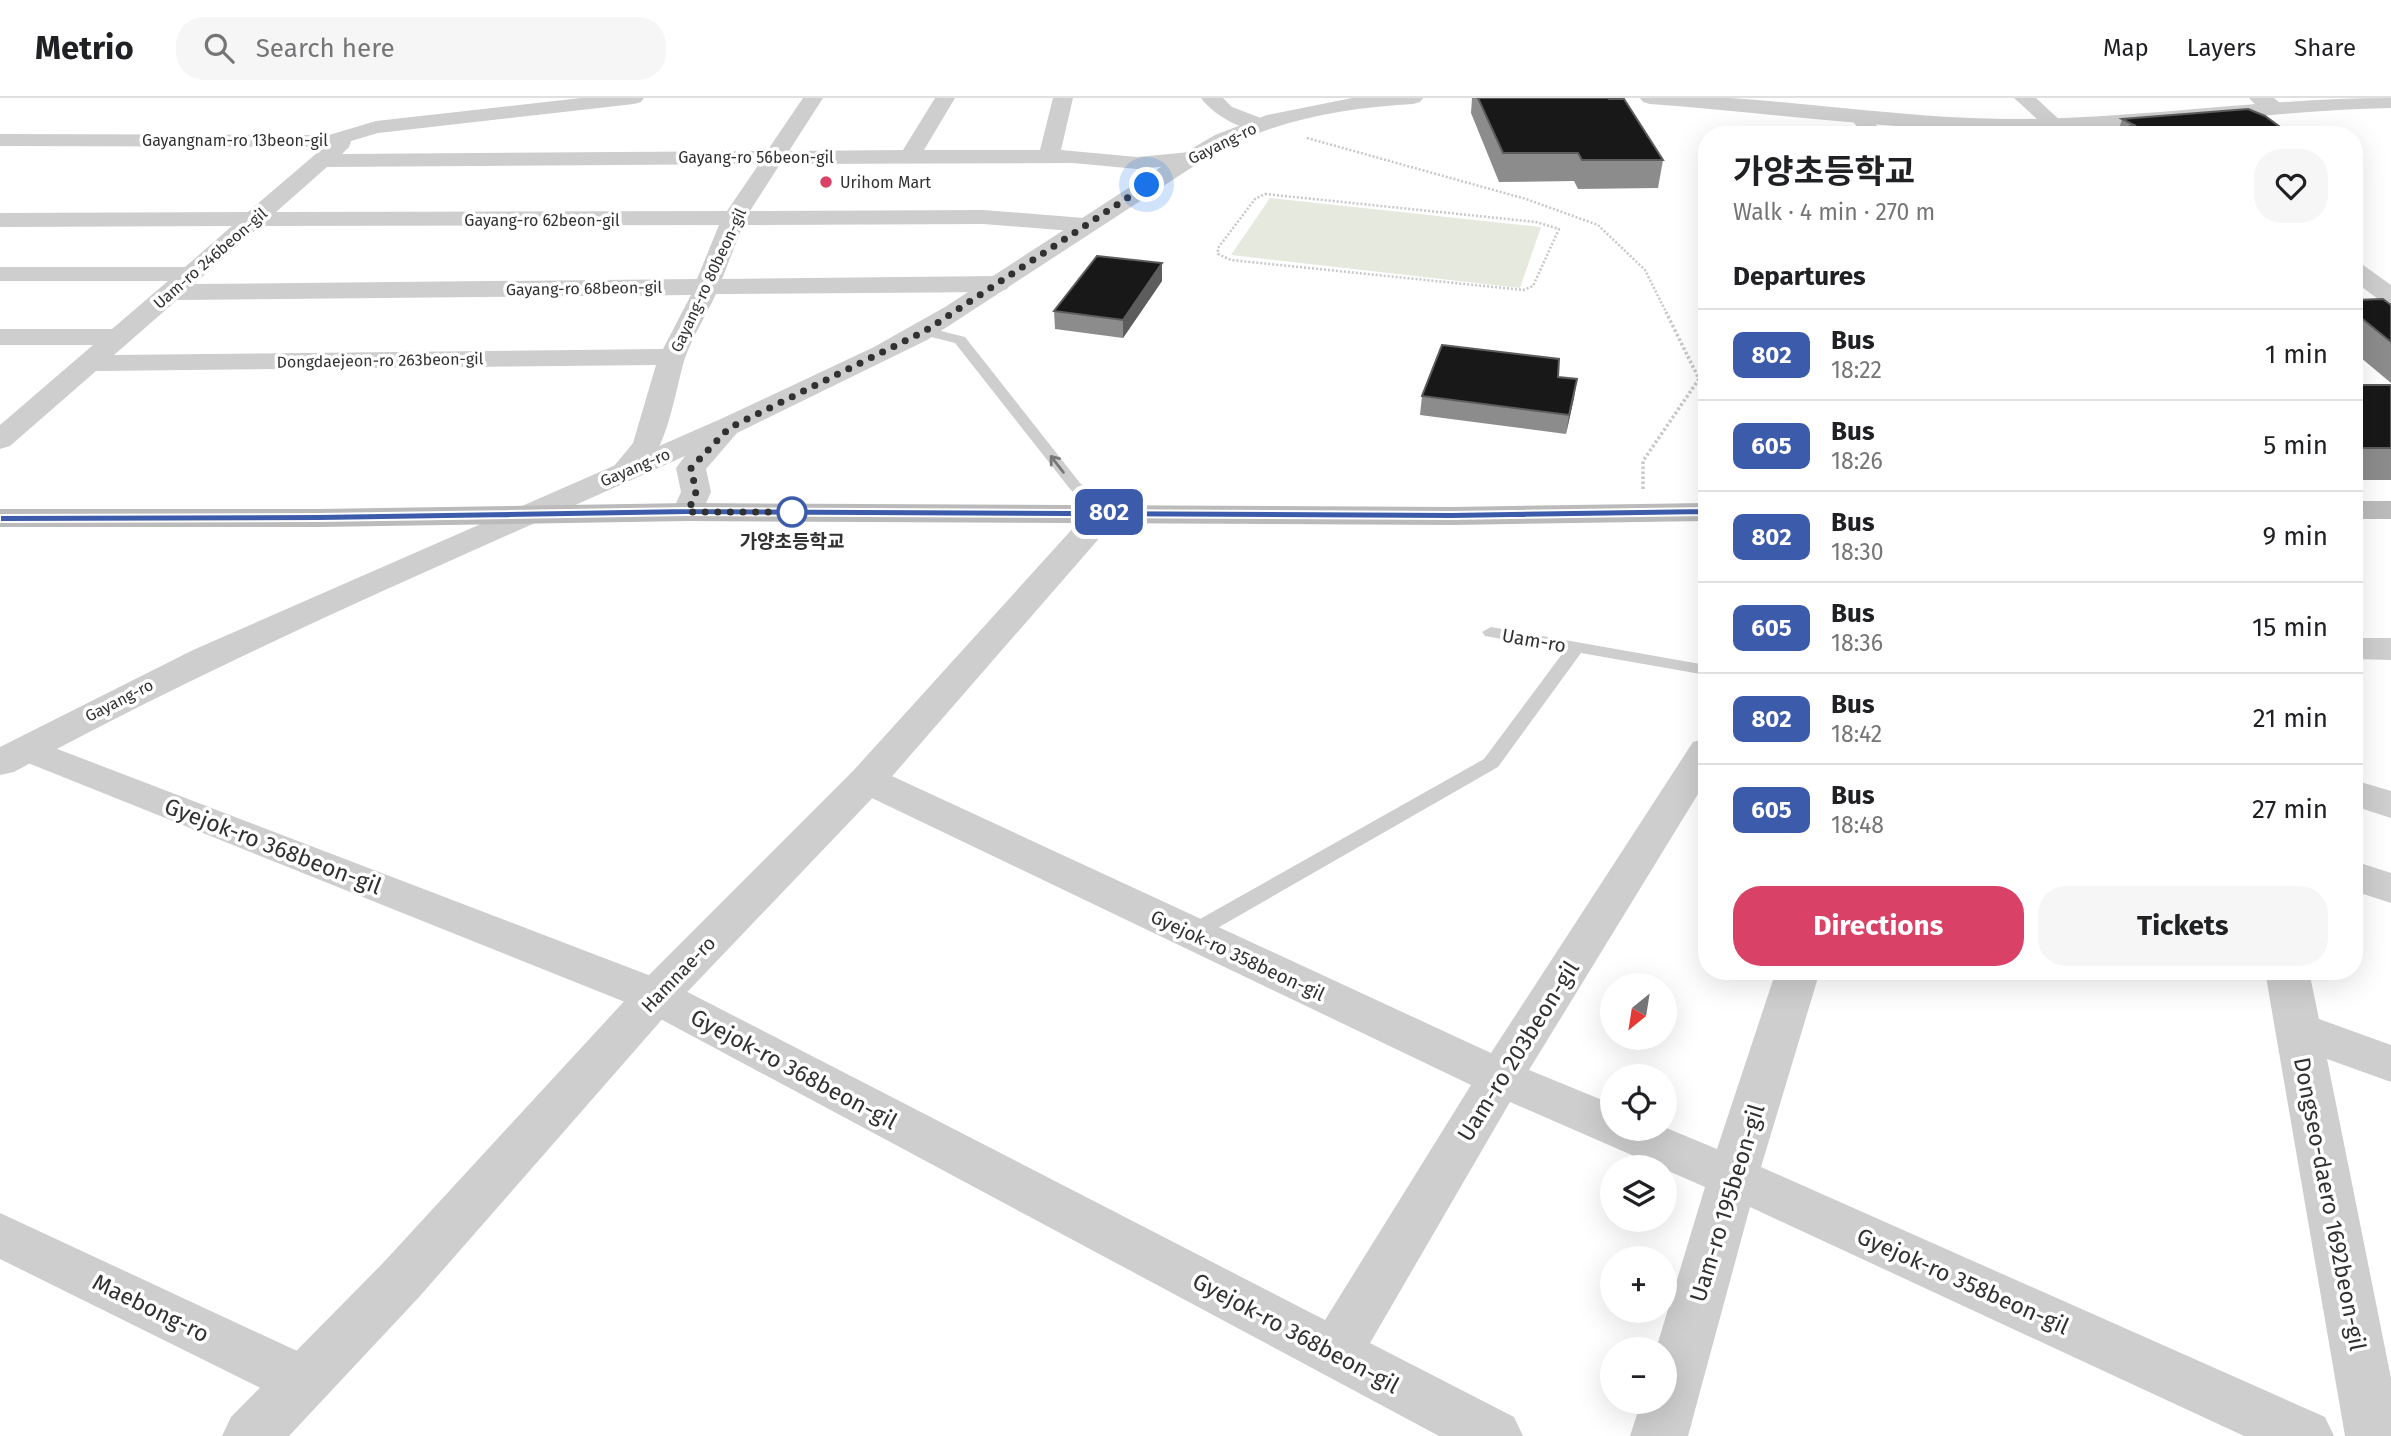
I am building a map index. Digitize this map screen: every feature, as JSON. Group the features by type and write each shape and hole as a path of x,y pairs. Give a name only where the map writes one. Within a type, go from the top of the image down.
{"main road":[{"path":"2363,510 2391,510"},
{"path":"0,518 305,518 688,512 1105,512 1452,516 1698,512"}],"street":[{"name":"Gayangnam-ro 13beon-gil","path":"0,140 330,141 376,127 634,98"},
{"name":"Gayang-ro 80beon-gil","path":"625,471 647,445 655,424 671,357 706,287 733,219 813,98"},
{"path":"910,156 945,98"},
{"path":"1049,157 1063,98"},
{"path":"1211,98 1226,111 1259,124"},
{"name":"Gayang-ro","path":"13,756 159,679 527,514 729,428 925,331 1084,225 1219,141 1259,124 1330,109 1413,98"},
{"path":"1650,98 1757,103 1860,118 2055,125 2265,102 2391,102"},
{"path":"2024,98 2055,125"},
{"name":"Uam-ro 246beon-gil","path":"0,440 13,417 88,363 386,105"},
{"path":"1860,118 1867,126"},
{"name":"Gayang-ro 56beon-gil","path":"322,160 910,156 1049,157 1137,163 1190,158"},
{"name":"Gayang-ro 62beon-gil","path":"0,220 983,217 1084,225"},
{"path":"0,274 191,274"},
{"path":"2363,277 2391,297"},
{"name":"Gayang-ro 68beon-gil","path":"170,292 998,284"},
{"path":"0,337 118,337"},
{"name":"Dongdaejeon-ro 263beon-gil","path":"88,363 671,357"},
{"path":"688,512 696,492 691,468 729,428"},
{"name":"Hamnae-ro","path":"251,1436 401,1280 656,996 867,780 1105,512"},
{"path":"2363,649 2391,649"},
{"name":"Gyejok-ro 368beon-gil","path":"13,756 656,996 1494,1436"},
{"name":"Uam-ro 203beon-gil","path":"1334,1354 1500,1078 1698,763"},
{"name":"Gyejok-ro 358beon-gil","path":"867,780 1500,1078 1600,1120"},
{"path":"2363,796 2391,805"},
{"path":"2363,879 2391,889"},
{"name":"Uam-ro 195beon-gil","path":"1659,1436 1733,1177 1795,980"},
{"name":"Dongseo-daero 1692beon-gil","path":"2289,980 2374,1436"},
{"path":"2297,1029 2391,1064"},
{"name":"Gyejok-ro 358beon-gil","path":"1648,1141 2305,1436"},
{"name":"Maebong-ro","path":"0,1235 303,1381"}],"lane":[{"path":"925,331 960,340 1074,485 1105,512"},
{"name":"Uam-ro","path":"1491,632 1577,647"},
{"path":"1192,933 1491,763 1577,647 1698,669"}],"path":[{"path":"1259,124 1526,200 1598,225 1645,270 1698,377"},
{"path":"1265,194 1284,195 1536,222 1559,229 1533,286 1523,290 1231,260 1218,254 1218,248 1255,200 1265,194"},
{"path":"1643,494 1643,461 1698,380"}],"shaded area":[{"path":"1270,198 1541,227 1520,288 1231,255"}],"building":[{"path":"1478,98 1624,99 1663,160 1582,160 1578,153 1503,153"},
{"path":"2248,109 2265,116 2279,126 2136,126 2122,119"},
{"path":"1097,256 1162,263 1123,320 1054,311"},
{"path":"2383,299 2391,305 2391,342 2363,319 2363,300"},
{"path":"1442,345 1559,359 1558,377 1577,379 1569,415 1422,396"},
{"path":"2363,385 2391,385 2391,448 2363,448"}],"bus line":[{"name":"802","path":"0,518 319,518 688,512 1105,512 1452,516 1698,512"}],"place":[{"name":"Urihom Mart","path":"826,182"},
{"name":"가양초등학교","path":"792,512"}],"route":[{"path":"792,512 799,512 688,512 696,492 691,468 729,428 925,331 1147,185"}]}
